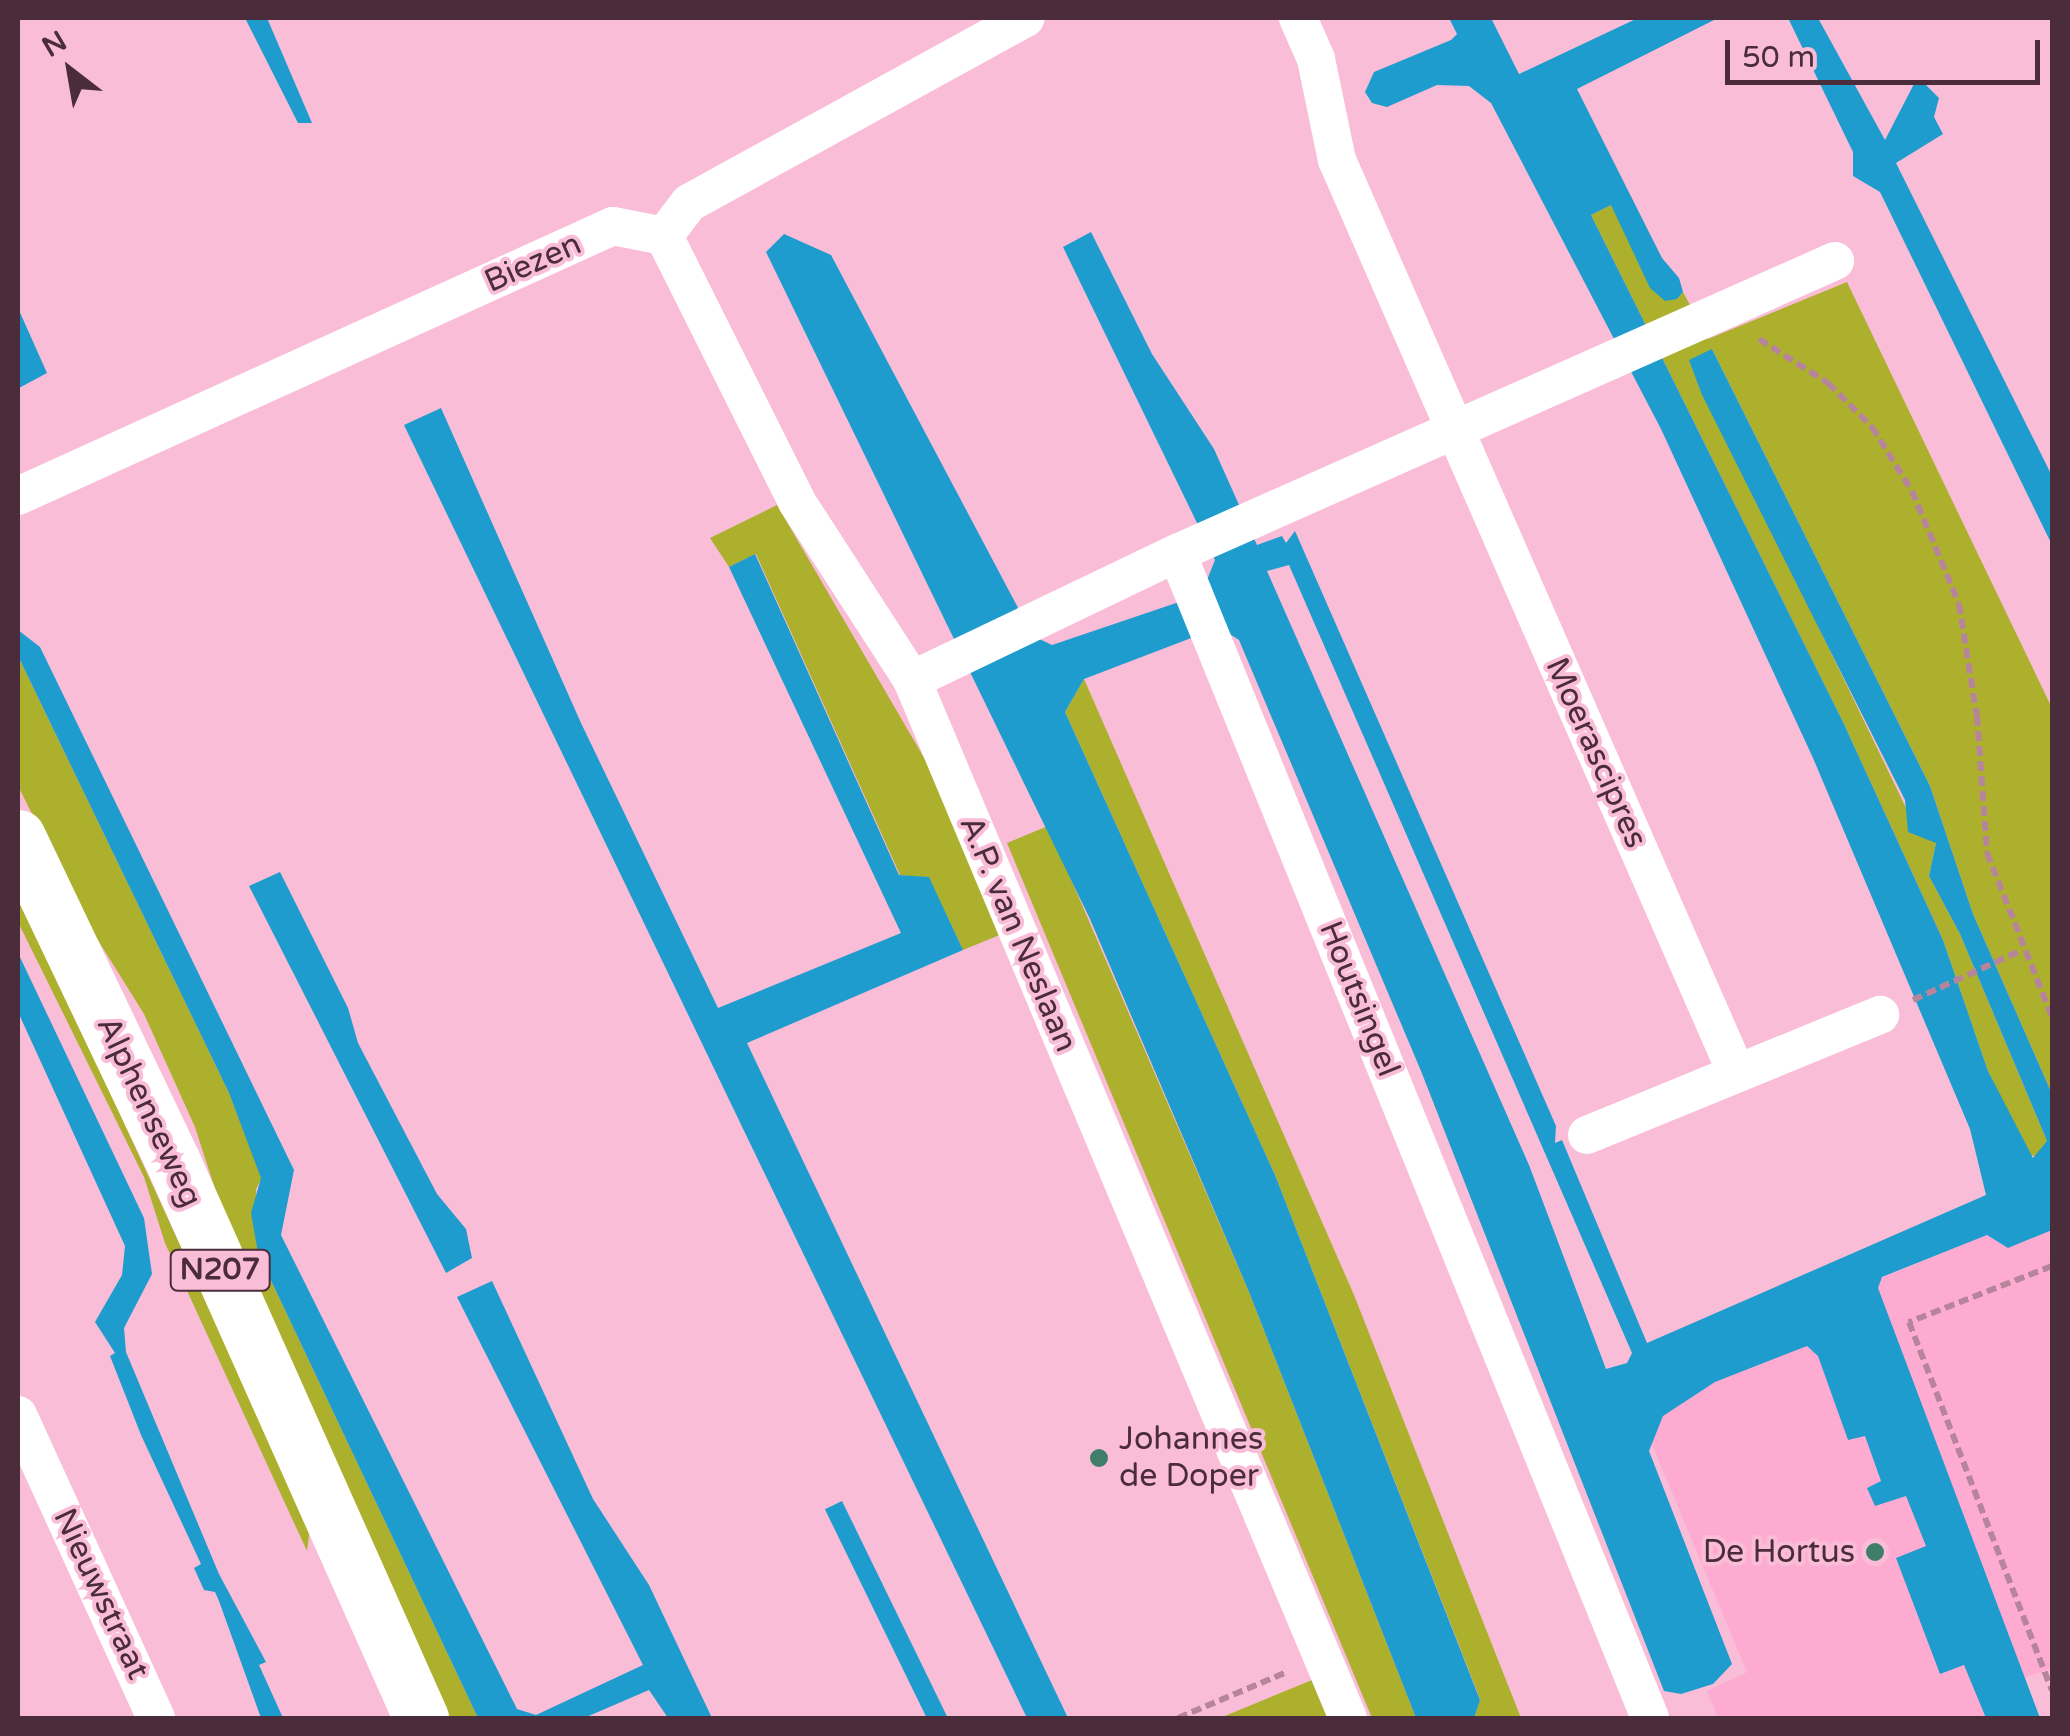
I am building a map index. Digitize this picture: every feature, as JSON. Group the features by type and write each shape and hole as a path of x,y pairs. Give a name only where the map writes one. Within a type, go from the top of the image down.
{"main road":[{"name":"Alphenseweg","path":"18,837 173,1162 420,1718"}],"street":[{"path":"664,236 690,204 1025,18"},
{"name":"Moerascipres","path":"1298,18 1316,59 1337,160 1736,1072"},
{"name":"Biezen","path":"18,496 614,226 664,236"},
{"name":"A.P. van Neslaan","path":"664,236 797,502 912,680 1348,1718"},
{"path":"912,680 1039,615 1188,561 1261,516 1456,434 1835,261"},
{"name":"Houtsingel","path":"1188,561 1216,644 1650,1718"},
{"path":"1588,1135 1894,1008"},
{"name":"Nieuwstraat","path":"18,1415 156,1718"}],"path":[{"path":"1720,314 1828,383 1872,427 1912,492 1959,604 1978,716 1986,853 2018,952 2052,1017"},
{"path":"1894,1008 2018,952"},
{"path":"2052,1266 1909,1322 2052,1690"},
{"path":"1178,1718 1322,1657"}],"shaded area":[{"path":"1611,205 1677,299 1683,292 1708,339 1847,282 2052,708 2052,1094 1973,914 1930,786 1712,349 1692,365 1908,812 1936,843 1929,876 1960,934 2047,1141 2037,1157 2029,1154 1988,1071 1943,940 1843,722 1591,215"},
{"path":"777,505 930,768 1002,934 963,950 929,878 900,875 756,554 729,567 710,538"},
{"path":"18,656 229,1093 262,1178 256,1189 258,1253 478,1718 444,1718 223,1214 195,1127 144,1014 86,921 18,786"},
{"path":"1084,679 1354,1295 1521,1718 1474,1718 1480,1699 1275,1175 1065,712"},
{"path":"1048,826 1249,1292 1416,1718 1372,1718 1007,843"},
{"path":"18,892 310,1528 307,1551 165,1243 144,1177 18,922"},
{"name":"De Hortus","path":"2052,1230 2052,1668 2024,1678 2012,1718 1718,1718 1707,1691 1747,1672 1648,1435 1676,1384 1882,1278 1987,1235 2008,1248"},
{"path":"1312,1680 1328,1718 1220,1718"}],"water":[{"path":"245,18 267,18 312,123 298,123"},
{"path":"1449,18 1491,18 1519,74 1638,18 1718,18 1577,89 1662,258 1679,278 1683,292 1677,299 1665,301 1650,288 1611,205 1591,215 1843,722 1943,940 1988,1071 2033,1158 2047,1141 1960,934 1929,876 1936,843 1908,832 1905,800 1702,395 1689,360 1712,349 1930,786 1973,914 2052,1094 2052,1230 2008,1248 1987,1235 1882,1277 1878,1288 2040,1718 1986,1718 1964,1665 1940,1674 1896,1558 1926,1546 1906,1496 1875,1506 1867,1488 1881,1481 1865,1436 1848,1440 1818,1356 1807,1346 1715,1382 1663,1416 1649,1451 1732,1664 1713,1684 1681,1694 1664,1691 1421,1071 1239,640 1219,627 1203,590 1215,560 1063,247 1091,232 1152,354 1214,449 1257,545 1282,536 1286,543 1295,531 1556,1126 1555,1143 1562,1140 1647,1343 1986,1195 1970,1129 1813,758 1661,429 1491,103 1469,86 1437,85 1387,107 1372,103 1365,92 1374,72 1457,34","holes":["1289,565 1632,1353 1627,1363 1606,1369 1529,1165 1267,571"]},
{"path":"1788,18 1818,18 1885,140 1914,84 1924,83 1939,98 1934,117 1943,134 1896,163 2052,476 2052,545 1880,192 1853,176 1853,152"},
{"path":"784,234 831,255 1033,636 1052,645 1185,600 1199,635 1084,679 1065,712 1275,1175 1480,1700 1474,1718 1416,1718 1249,1292 1090,919 766,252"},
{"path":"18,308 47,373 19,388 18,385"},
{"path":"441,408 581,723 718,1008 901,933 729,567 755,554 899,875 929,877 963,950 747,1043 1068,1718 1027,1718 404,425"},
{"path":"18,630 40,647 294,1170 281,1235 517,1709 536,1715 643,1665 457,1297 492,1281 593,1499 649,1585 712,1718 668,1718 649,1690 584,1718 478,1718 258,1253 251,1213 261,1178 229,1093 18,656"},
{"path":"280,872 348,1008 358,1043 437,1194 466,1229 472,1258 446,1273 249,886"},
{"path":"18,953 144,1218 152,1274 124,1328 126,1352 219,1574 266,1662 259,1665 283,1718 261,1718 219,1601 215,1592 204,1590 194,1568 201,1564 141,1435 110,1356 115,1353 95,1322 122,1275 125,1246 18,1012"},
{"path":"842,1501 948,1718 927,1718 825,1509"}],"place":[{"name":"Johannes de Doper","path":"1099,1458"},
{"name":"De Hortus","path":"1875,1552"}]}
